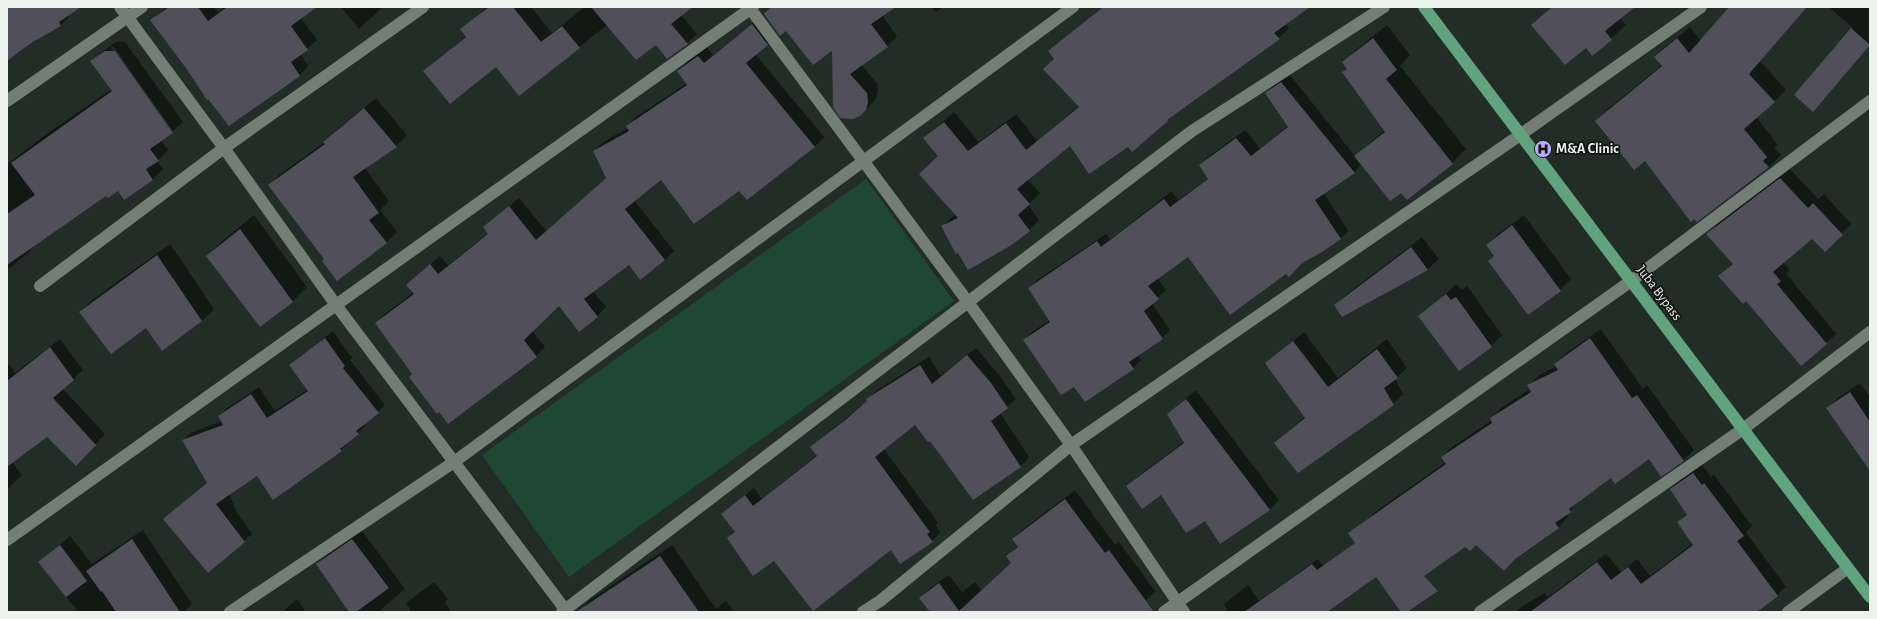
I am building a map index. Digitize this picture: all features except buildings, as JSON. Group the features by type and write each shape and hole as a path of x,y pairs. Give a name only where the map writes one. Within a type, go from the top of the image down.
{"main road":[{"name":"Juba Bypass","path":"1424,7 1870,597"}],"street":[{"path":"120,7 224,148 336,305 565,611 1192,131 1384,7"},
{"path":"7,101 142,7"},
{"path":"40,286 224,148 423,7"},
{"path":"230,612 454,462 1073,7"},
{"path":"863,612 880,601 1071,445 1701,7"},
{"path":"7,540 751,8 968,302 1071,445 1181,607"},
{"path":"1164,612 1181,607 1631,281 1870,101"},
{"path":"1480,612 1743,429 1870,332"},
{"path":"1788,612 1848,568"}],"green space":[{"path":"866,179 954,301 569,577 482,455"}],"place":[{"name":"M&A Clinic","path":"1543,149"}]}
